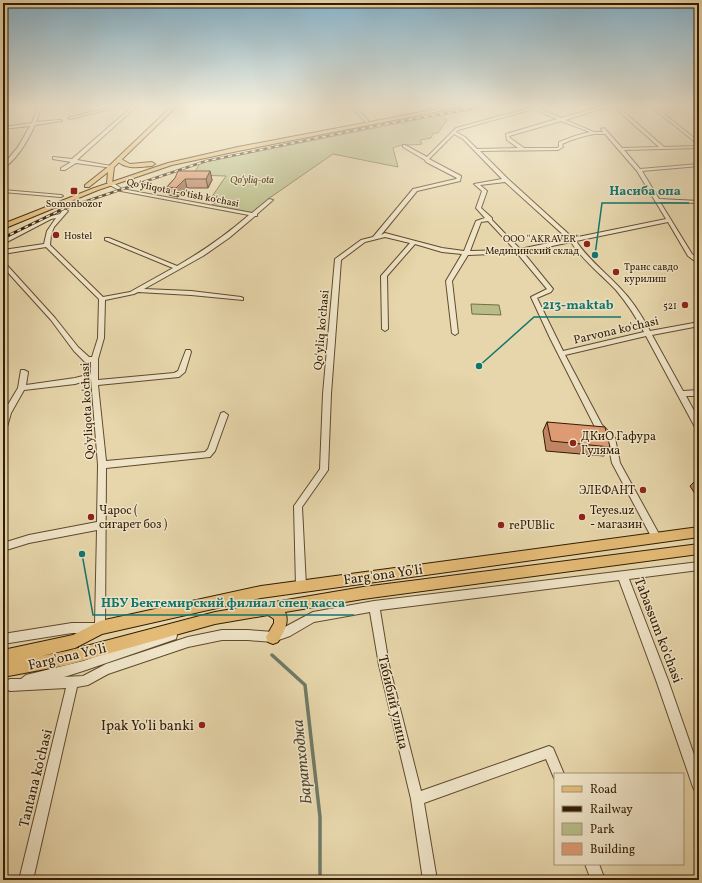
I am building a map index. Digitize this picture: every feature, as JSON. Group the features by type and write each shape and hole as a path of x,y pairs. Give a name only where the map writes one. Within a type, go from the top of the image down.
{"highway":[{"path":"3,227 111,180 152,164 192,154 230,147"},
{"path":"3,221 87,186 187,160 248,147"},
{"path":"119,160 123,164 129,165 152,164"}],"main road":[{"path":"87,186 112,167 132,147"},
{"path":"111,180 112,167"},
{"name":"Farg'ona Yo'li","path":"3,657 75,641 100,628 261,592 699,532"},
{"name":"Farg'ona Yo'li","path":"3,670 67,658 215,618 266,609 363,593 699,549"},
{"path":"266,609 276,610 281,617 281,625 273,637"}],"street":[{"path":"3,167 11,159 19,147"},
{"path":"63,170 89,147"},
{"name":"Qo'yliq ko'chasi","path":"301,586 298,506 324,470 327,394 338,259 364,241 375,238 415,190 458,180 459,177 428,161 406,147"},
{"path":"425,159 439,147"},
{"path":"473,147 506,180 572,241 581,253 620,290 638,315 649,334 699,427"},
{"path":"476,150 558,149 561,147"},
{"path":"620,149 658,147"},
{"path":"620,149 639,170 659,200 690,255 699,262"},
{"path":"55,158 112,167"},
{"path":"639,170 699,165"},
{"name":"Qo'yliqota 1-o'tish ko'chasi","path":"111,180 120,190 255,215"},
{"path":"506,180 476,184 485,191 478,208 519,251 550,289 534,297 599,427 611,438 616,463 656,537"},
{"path":"3,191 61,196"},
{"name":"Qo'yliqota 1-o'tish ko'chasi","path":"102,299 137,290 212,248 255,215 271,200"},
{"path":"659,200 699,202"},
{"path":"55,205 64,211 64,213"},
{"path":"3,242 48,218 64,213"},
{"path":"47,245 49,228 64,213"},
{"path":"455,333 449,281 466,253 479,220 490,219"},
{"path":"375,238 385,235 442,250 466,253 519,251 670,220"},
{"path":"107,239 177,268"},
{"path":"385,329 384,276 414,242"},
{"path":"3,252 47,245"},
{"path":"47,245 102,299"},
{"path":"3,264 53,319 76,349 87,360 95,359"},
{"path":"137,290 191,293 241,299"},
{"name":"Qo'yliqota ko'chasi","path":"100,628 102,465 96,412 95,359 101,338 102,299"},
{"name":"Parvona ko'chasi","path":"562,354 699,324"},
{"path":"22,388 75,381 176,375 181,372 188,352"},
{"path":"3,427 8,413 22,388 24,372"},
{"path":"680,394 699,393"},
{"path":"102,465 207,455 211,451 224,414"},
{"path":"3,547 29,539 101,525"},
{"path":"7,686 87,680 101,671 128,661 208,637 248,635 273,637 286,632 313,617 374,606 699,566"},
{"name":"Tabassum ko'chasi","path":"622,575 662,680 699,786"},
{"name":"Табибий улица","path":"374,606 384,665 417,799 430,880"},
{"path":"7,686 83,666 215,618"},
{"path":"3,639 72,628 100,628"},
{"name":"Tantana ko'chasi","path":"26,880 73,682"},
{"path":"417,799 549,752 558,773"},
{"path":"592,865 598,880"}],"green space":[{"name":"Qo‘yliq-ota","path":"279,147 396,147 393,148 398,167 333,154 268,199 254,213 212,205 215,203 209,201 226,176 193,175 200,163"},
{"path":"471,304 499,305 501,315 472,314"}],"building":[{"path":"178,171 210,171 206,179 185,179 176,188 167,187 175,178"},
{"path":"547,422 605,427 610,447 551,441"}],"waterway":[{"name":"Баратходжа","path":"272,655 305,685 320,817 320,880"}],"railway":[{"path":"3,238 63,209 206,161 273,147"}],"place":[{"name":"Somonbozor","path":"74,191"},
{"name":"Hostel","path":"56,235"},
{"name":"ООО \"AKRAVER\" Медицинский склад","path":"587,244"},
{"name":"Насиба опа","path":"595,255"},
{"name":"Транс савдо курилиш","path":"616,272"},
{"name":"521","path":"685,305"},
{"name":"213-maktab","path":"479,366"},
{"name":"ДКиО Гафура Гуляма","path":"573,443"},
{"name":"ЭЛЕФАНТ","path":"643,490"},
{"name":"Чарос ( сигарет боз )","path":"91,517"},
{"name":"Teyes.uz - магазин","path":"582,517"},
{"name":"rePUBlic","path":"501,525"},
{"name":"НБУ Бектемирский филиал спец касса","path":"82,554"},
{"name":"Ipak Yo'li banki","path":"202,725"}]}
